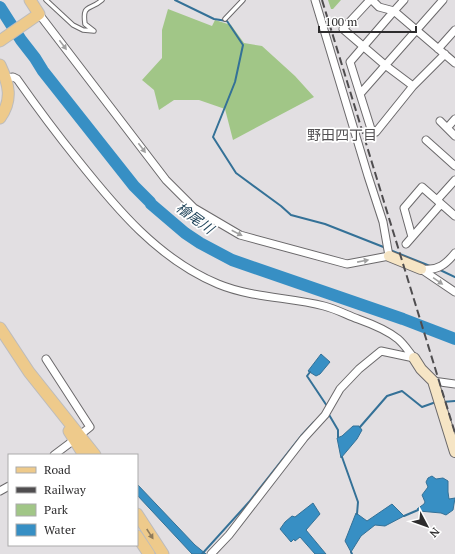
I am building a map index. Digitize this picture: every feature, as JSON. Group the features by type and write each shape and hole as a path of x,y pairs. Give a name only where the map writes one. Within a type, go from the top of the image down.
{"main road":[{"path":"0,42 35,17 30,0"},
{"path":"0,65 6,78 9,99 0,118"},
{"path":"0,328 29,372 77,438 94,454"},
{"path":"77,438 84,454"},
{"path":"138,516 163,554"},
{"path":"138,538 148,554"}],"street":[{"path":"315,0 383,222 389,256"},
{"path":"413,86 385,65 343,29 371,0 379,7 394,11 455,63"},
{"path":"404,0 350,62 371,129 376,132 413,86 445,54"},
{"path":"360,94 443,0"},
{"path":"35,17 166,180 194,208 240,235 347,264 389,256 421,269 455,292"},
{"path":"438,49 455,30"},
{"path":"6,78 13,77 16,79 39,111 126,218 151,242 179,263 218,284 252,294 325,306 389,332 400,341 421,369 433,381 455,452"},
{"path":"447,128 455,119"},
{"path":"440,121 455,136"},
{"path":"426,140 438,146 455,166"},
{"path":"406,244 455,180"},
{"path":"412,238 404,208 422,187 455,216"},
{"path":"421,269 432,270 439,268 447,263 455,253"},
{"path":"211,554 229,535 304,438 325,415 340,389 359,369 381,350 414,358"},
{"path":"46,359 90,426 55,454"},
{"path":"433,381 455,384"}],"lane":[{"path":"46,0 73,25 83,30 94,31 85,24 84,14 88,7 102,0"},
{"path":"225,19 243,0"}],"green space":[{"path":"328,0 341,0 333,9 331,9"},
{"path":"168,9 212,26 215,20 231,25 244,43 262,46 295,76 314,97 233,140 225,109 199,100 174,100 159,110 154,90 142,80 162,58 162,30"}],"water":[{"path":"321,354 330,362 320,374 316,376 308,371"},
{"path":"353,426 359,426 362,430 357,439 341,458 337,438 342,436"},
{"path":"432,476 436,479 443,478 448,481 449,499 455,498 453,510 446,515 441,513 419,511 417,509 425,502 422,495 428,487 426,482 428,478"},
{"path":"138,485 195,545 206,554 192,554 138,496"},
{"path":"313,503 320,514 306,530 326,554 315,554 300,537 291,542 280,529 292,516 295,517"},
{"path":"392,504 404,516 385,526 375,525 361,536 351,552 345,541 356,513 367,521"}],"waterway":[{"path":"175,0 214,19 227,21 243,45 235,82 213,137 236,173 291,215 325,224 386,248"},
{"name":"檜尾川","path":"0,7 43,71 134,186 151,204 185,233 232,260 403,319 455,339"},
{"path":"390,250 430,266"},
{"path":"438,269 455,277"},
{"path":"310,372 307,376 327,406 326,408"},
{"path":"360,427 387,396 402,391 422,407 436,402"},
{"path":"442,402 455,401"},
{"path":"328,413 338,430 338,437"},
{"path":"202,554 249,502 301,436 314,422"},
{"path":"342,457 358,502 357,514"},
{"path":"404,516 418,510"}],"railway":[{"path":"322,0 455,433"}],"district":[{"name":"野田四丁目","path":"342,135"}]}
